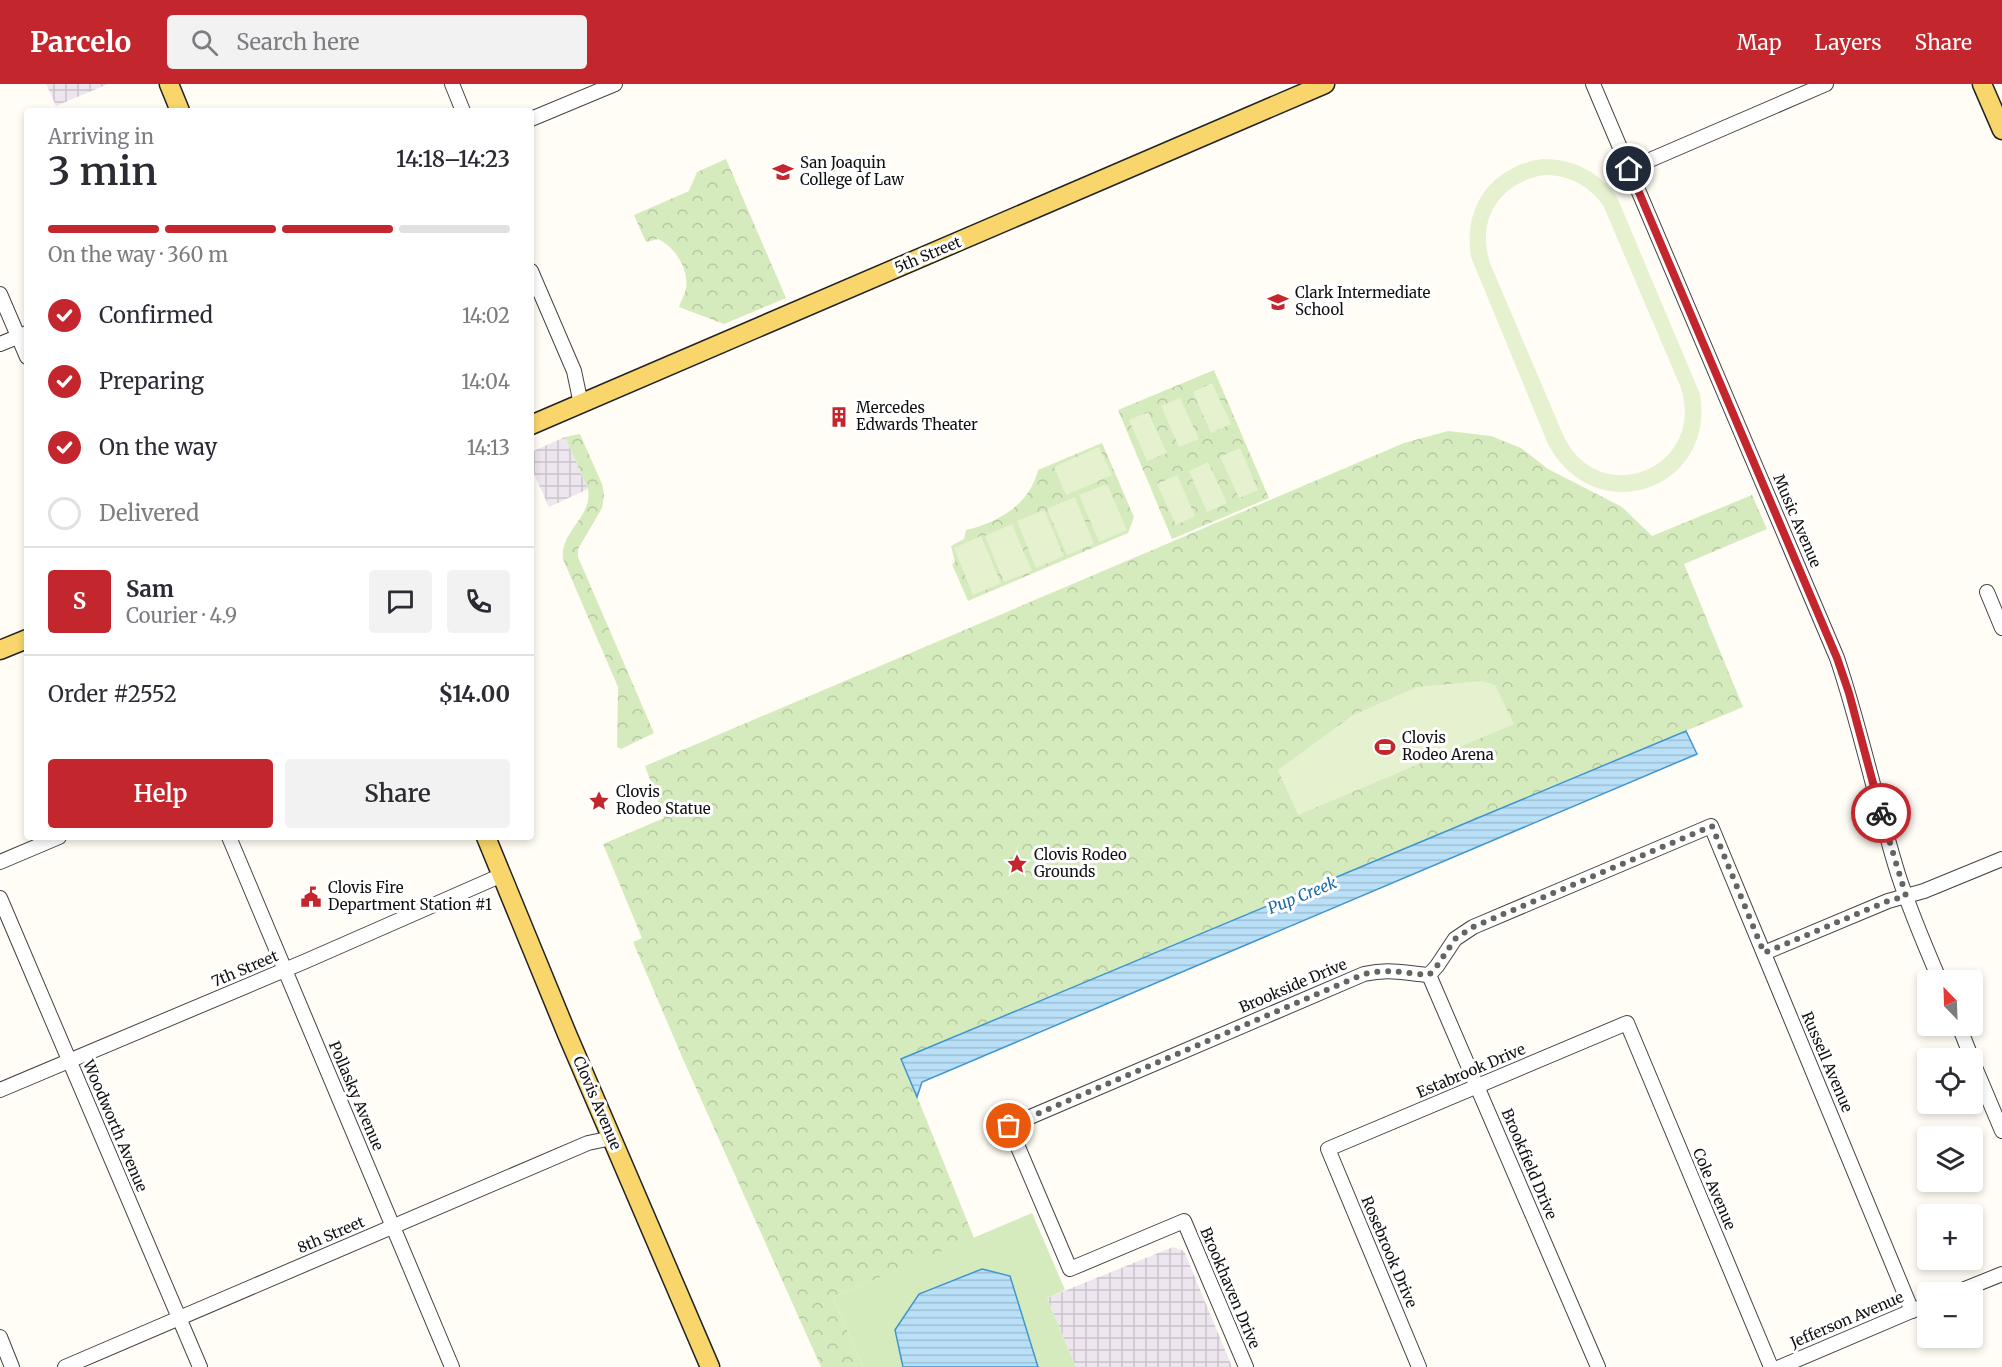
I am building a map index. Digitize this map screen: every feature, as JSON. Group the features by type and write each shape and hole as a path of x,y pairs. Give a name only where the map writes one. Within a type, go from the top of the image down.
{"main road":[{"path":"168,84 179,108"},
{"name":"5th Street","path":"534,424 1325,84"},
{"path":"1982,84 2002,130"},
{"path":"0,650 24,640"},
{"name":"Clovis Avenue","path":"487,840 710,1367"}],"street":[{"path":"452,84 462,108"},
{"path":"534,118 615,84"},
{"name":"Music Avenue","path":"1593,84 1837,658 1906,896 1936,970"},
{"path":"1629,169 1826,84"},
{"path":"534,278 573,371 581,404"},
{"path":"0,294 22,334 0,344"},
{"path":"1987,592 2002,628"},
{"name":"Russell Avenue","path":"1429,975 1455,939 1473,927 1712,826 1912,1311"},
{"path":"0,862 52,840"},
{"name":"Pollasky Avenue","path":"230,840 452,1367"},
{"path":"1764,953 1888,901 1924,891 2002,860"},
{"name":"7th Street","path":"0,1090 502,875"},
{"name":"Woodworth Avenue","path":"0,898 200,1367"},
{"name":"Brookside Drive","path":"1184,1221 1070,1269 1009,1126 1364,974 1382,970 1401,970 1429,975"},
{"name":"Brookfield Drive","path":"1429,975 1598,1367"},
{"name":"Estabrook Drive","path":"1328,1149 1627,1023"},
{"name":"Cole Avenue","path":"1627,1023 1771,1367"},
{"path":"1983,1085 2002,1131"},
{"name":"8th Street","path":"65,1367 588,1143 612,1138"},
{"name":"Rosebrook Drive","path":"1328,1149 1419,1367"},
{"name":"Brookhaven Drive","path":"1184,1221 1246,1367"},
{"path":"1982,1282 2002,1274"},
{"name":"Jefferson Avenue","path":"1780,1367 1917,1309"},
{"path":"0,1337 12,1367"}],"shaded area":[{"path":"46,84 108,84 56,106"},
{"path":"565,437 588,489 549,507 534,474 534,451"},
{"path":"1173,1247 1184,1251 1232,1367 1076,1367 1047,1298"}],"green space":[{"path":"726,159 786,298 724,324 679,307 686,288 683,266 670,247 658,239 646,242 634,215 689,191 697,172"},
{"path":"1542,159 1575,164 1602,180 1617,197 1700,394 1700,428 1689,455 1671,475 1647,488 1621,492 1593,487 1568,471 1548,444 1471,257 1472,221 1484,192 1495,180 1524,163","holes":["1553,175 1577,182 1603,205 1681,388 1685,416 1678,440 1665,458 1646,470 1624,475 1601,472 1581,459 1564,437 1490,263 1486,247 1486,232 1495,205 1503,195 1528,179"]},
{"path":"1214,370 1269,498 1172,539 1118,410"},
{"path":"1212,383 1231,424 1211,433 1193,392"},
{"path":"1180,398 1199,439 1179,447 1161,406"},
{"path":"1148,412 1167,453 1147,461 1129,420"},
{"name":"Clovis Rodeo Grounds","path":"1448,431 1491,436 1521,448 1548,469 1622,507 1652,536 1752,495 1767,529 1684,564 1743,707 902,1059 974,1238 833,1297 863,1367 821,1367 633,942 642,938 603,844 664,818 645,766 1404,443"},
{"path":"580,434 602,484 604,495 602,508 578,549 578,557 654,733 621,749 617,747 618,687 563,559 566,540 586,508 588,499 588,489 565,437"},
{"path":"1102,443 1134,517 1128,533 968,601 952,564 955,562 951,546 964,539 966,530 990,522 1011,510 1028,493 1038,470"},
{"path":"1099,447 1112,475 1066,495 1054,467"},
{"path":"1240,448 1258,490 1239,498 1220,457"},
{"path":"1208,462 1227,503 1207,512 1189,471"},
{"path":"1177,475 1195,516 1176,525 1157,484"},
{"path":"1107,484 1127,530 1099,542 1079,495"},
{"path":"1075,497 1094,544 1067,555 1047,509"},
{"path":"1044,510 1064,556 1036,568 1017,521"},
{"path":"1012,524 1032,571 1004,582 985,536"},
{"path":"981,536 1001,583 973,595 954,548"},
{"name":"Clovis Rodeo Arena","path":"1482,681 1495,685 1514,724 1298,815 1278,770 1353,715 1417,687"},
{"path":"1032,1213 1065,1290 1047,1298 1076,1367 863,1367 833,1297"}],"water":[{"name":"Pup Creek","path":"1686,731 1697,754 922,1082 917,1097 901,1059"},
{"path":"982,1269 1010,1276 1038,1367 903,1367 895,1330 919,1294"}],"way so far":[{"path":"1009,1126 1364,974 1382,970 1401,970 1429,975 1455,939 1473,927 1712,826 1764,953 1888,901 1906,896 1881,813"}],"place":[{"name":"San Joaquin College of Law","path":"783,172"},
{"name":"Clark Intermediate School","path":"1278,302"},
{"name":"Mercedes Edwards Theater","path":"839,417"},
{"name":"Clovis Rodeo Arena","path":"1385,747"},
{"name":"Clovis Rodeo Statue","path":"599,801"},
{"name":"Clovis Rodeo Grounds","path":"1017,864"},
{"name":"Clovis Fire Department Station #1","path":"311,897"}],"route":[{"path":"1629,169 1837,658 1849,693 1865,760 1881,813"}]}
